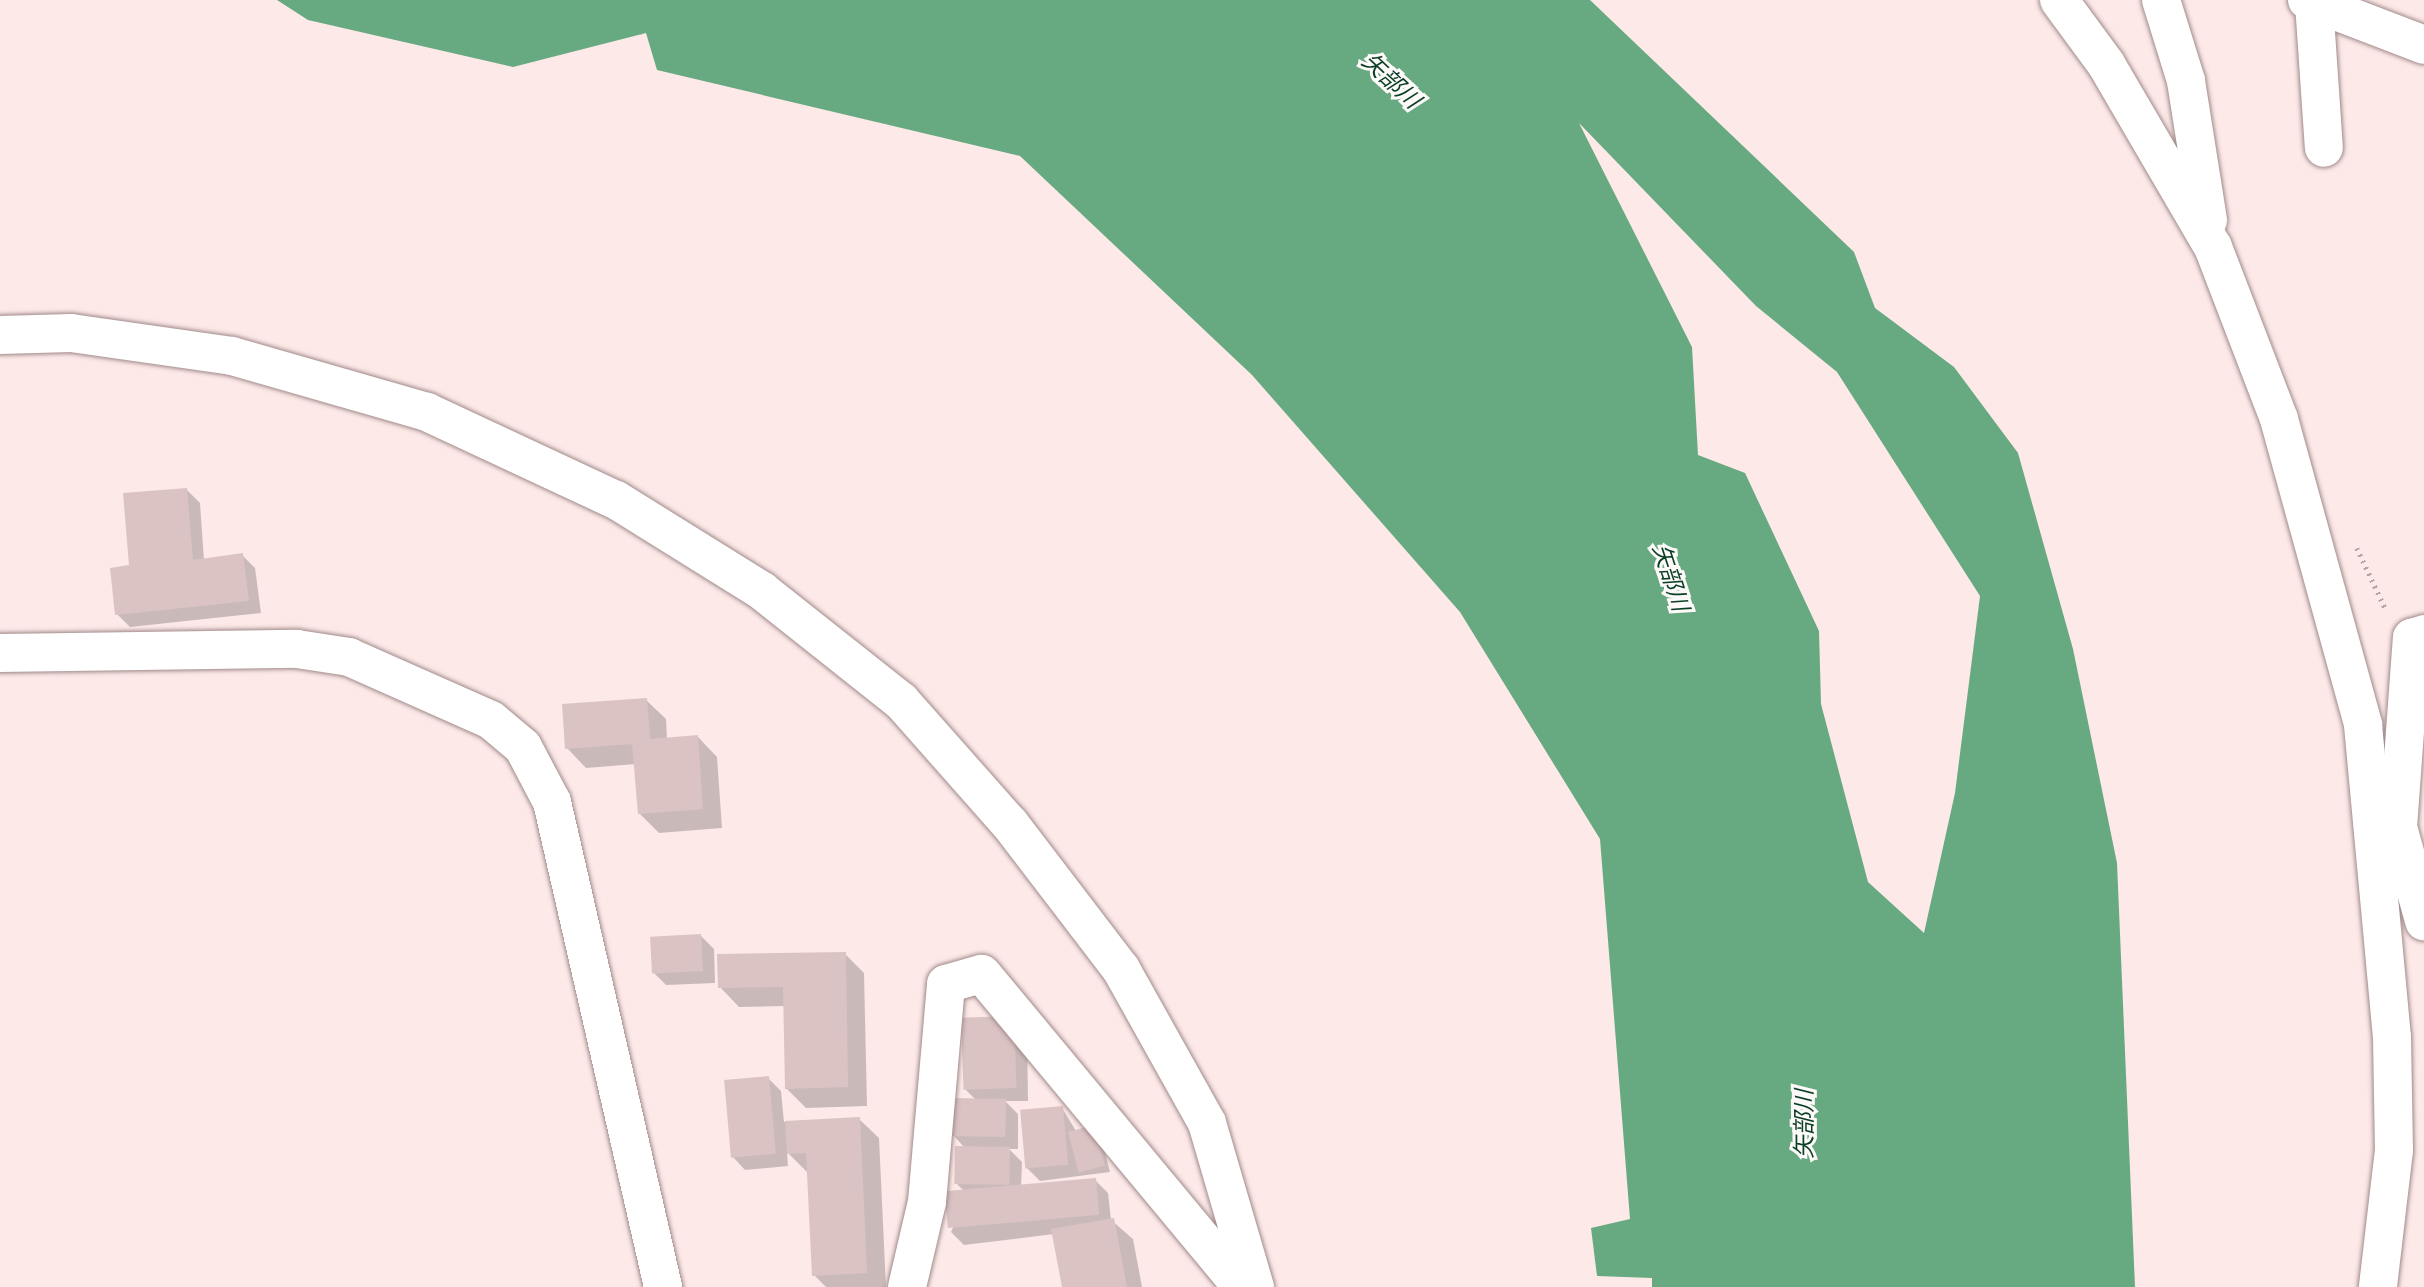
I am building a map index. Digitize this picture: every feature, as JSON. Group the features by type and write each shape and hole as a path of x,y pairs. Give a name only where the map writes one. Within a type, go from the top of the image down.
{"street":[{"path":"2059,0 2106,64 2213,247 2280,419 2318,544 2387,829 2424,921"},
{"path":"2161,0 2186,81 2213,247"},
{"path":"2324,148 2311,1 2424,46"},
{"path":"0,335 71,333 232,356 427,412 616,500 762,591 901,701 1010,824 1121,969 1208,1123 1255,1287"},
{"path":"2378,1287 2394,1150 2387,829 2412,638 2424,634"},
{"path":"0,653 297,649 349,657 491,720 523,747 552,802 663,1287"},
{"path":"907,1287 928,1202 946,984 982,974 1241,1287"}],"water":[{"name":"矢部川","path":"277,0 1590,0 1854,252 1875,308 1954,367 2018,453 2073,649 2117,863 2135,1287 1652,1287 1652,1278 1597,1276 1591,1228 1630,1219 1600,839 1460,612 1252,375 1020,156 657,70 646,33 513,67 308,20","holes":["1579,123 1756,306 1837,372 1980,596 1955,793 1924,933 1868,882 1821,704 1819,631 1745,473 1698,455 1692,347"]}],"building":[{"path":"187,488 193,560 243,553 249,601 115,615 110,568 129,565 123,493"},
{"path":"647,698 650,739 698,735 703,809 638,814 632,744 565,749 562,704"},
{"path":"701,934 703,971 652,974 650,937"},
{"path":"846,952 848,1087 785,1089 783,987 718,988 717,954"},
{"path":"1014,1016 1017,1088 964,1090 961,1018"},
{"path":"769,1076 776,1154 731,1158 724,1080"},
{"path":"951,1098 1006,1099 1005,1137 950,1136"},
{"path":"1063,1106 1068,1165 1025,1169 1020,1110"},
{"path":"860,1117 867,1273 812,1276 806,1153 787,1154 785,1121"},
{"path":"1094,1125 1105,1166 1079,1173 1068,1132"},
{"path":"955,1146 1010,1147 1009,1185 954,1184"},
{"path":"1096,1178 1099,1215 948,1228 945,1191"},
{"path":"1114,1218 1127,1287 1062,1287 1051,1229"}]}
